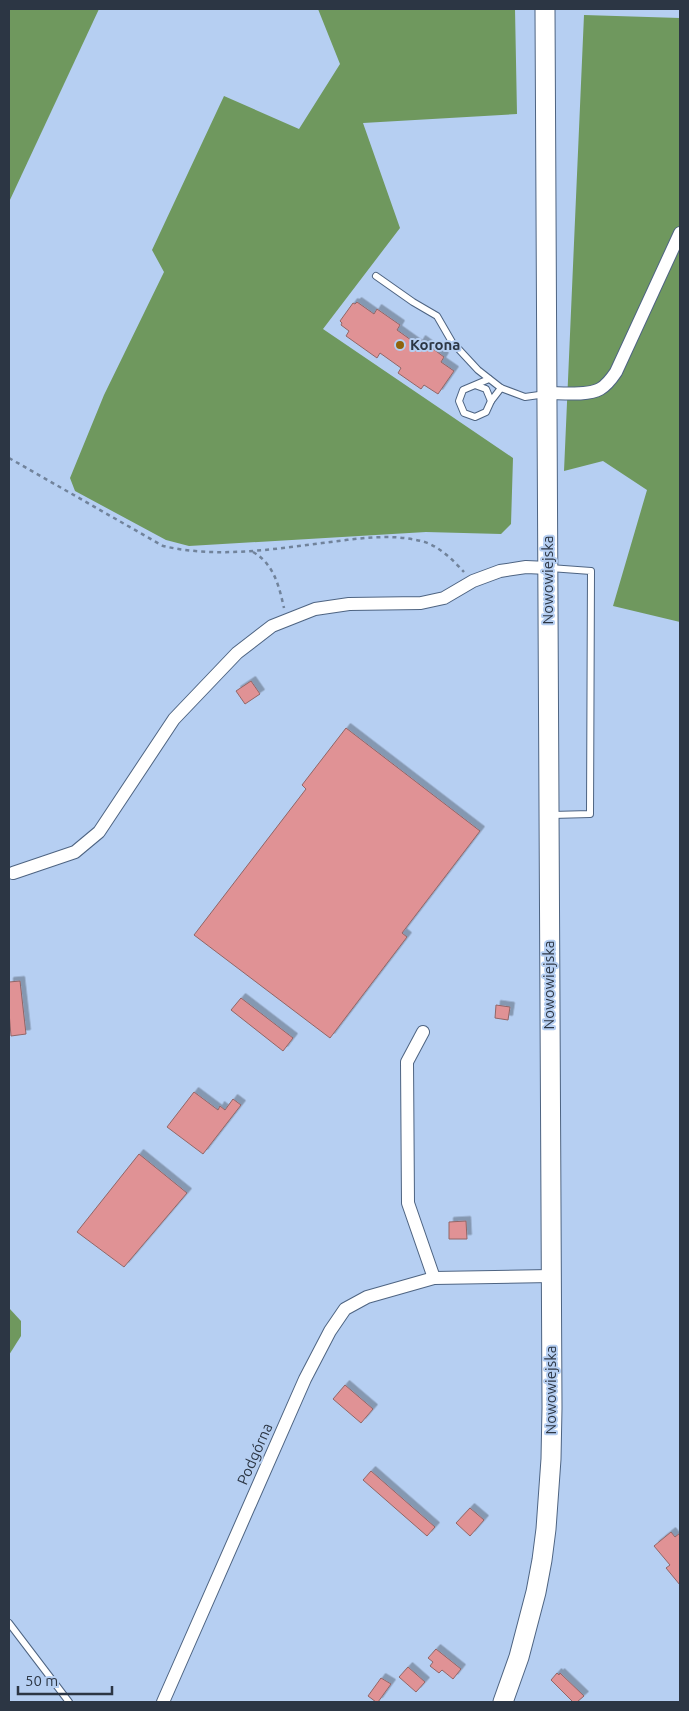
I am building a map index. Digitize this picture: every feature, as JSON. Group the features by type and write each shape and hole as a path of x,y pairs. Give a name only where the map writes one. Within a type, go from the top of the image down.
{"main road":[{"name":"Nowowiejska","path":"503,1702 519,1657 536,1592 546,1529 551,1459 545,9"}],"street":[{"path":"547,393 593,392 601,389 609,382 616,372 680,233"},
{"path":"11,874 75,852 99,832 174,719 237,653 272,626 315,609 349,604 421,603 444,598 473,581 500,571 526,567 548,568"},
{"path":"424,1032 407,1062 408,1203 434,1278"},
{"name":"Podgórna","path":"163,1702 305,1379 330,1331 346,1309 367,1297 434,1278 551,1276"}],"lane":[{"path":"376,276 437,316 452,342 478,370 501,388 525,397 547,393"},
{"path":"489,378 463,390 459,401 464,412 475,417 486,412 491,401 501,388"},
{"path":"474,385 486,389 491,401"},
{"path":"548,568 591,571 590,814 548,815"},
{"path":"9,1623 69,1702"}],"path":[{"path":"9,458 162,546 183,551 251,552 351,539 404,538 423,541 438,549 452,559 473,581"},
{"path":"251,552 262,558 271,568 278,585 287,620"}],"green space":[{"path":"9,9 99,9 9,202"},
{"path":"318,9 515,9 517,114 363,123 400,228 323,329 513,458 511,524 501,534 426,532 189,546 166,540 75,491 70,478 104,395 164,272 152,250 224,96 299,129 340,64"},
{"path":"584,15 680,18 680,622 613,606 647,490 603,461 564,471"},
{"path":"9,1308 21,1321 21,1336 9,1355"}],"building":[{"path":"357,302 374,314 377,309 400,325 397,330 418,345 421,340 444,357 441,362 454,371 438,394 424,385 421,389 398,373 401,368 380,353 377,358 346,336 349,331 341,325 340,321 353,303"},
{"path":"251,681 260,694 245,704 236,691"},
{"path":"346,728 480,831 402,933 407,937 330,1038 194,935 306,789 302,785"},
{"path":"20,981 26,1034 11,1036 9,982"},
{"path":"241,998 293,1038 283,1051 231,1010"},
{"path":"496,1005 510,1007 508,1020 495,1018"},
{"path":"194,1092 218,1110 220,1106 225,1110 233,1099 241,1105 203,1154 167,1127"},
{"path":"139,1154 187,1193 124,1267 77,1232"},
{"path":"466,1221 467,1239 449,1239 449,1222"},
{"path":"345,1385 373,1409 361,1423 333,1399"},
{"path":"371,1471 435,1527 427,1536 363,1480"},
{"path":"470,1508 484,1520 470,1536 456,1523"},
{"path":"671,1532 675,1537 680,1533 680,1585 666,1568 670,1565 654,1546"},
{"path":"436,1649 461,1669 453,1679 442,1670 439,1673 430,1666 433,1662 428,1658"},
{"path":"408,1667 425,1682 416,1692 399,1677"},
{"path":"557,1673 559,1675 560,1673 584,1696 577,1702 573,1702 551,1680"},
{"path":"381,1678 391,1684 378,1702 376,1702 368,1696"}],"place":[{"name":"Korona","path":"400,345"}]}
